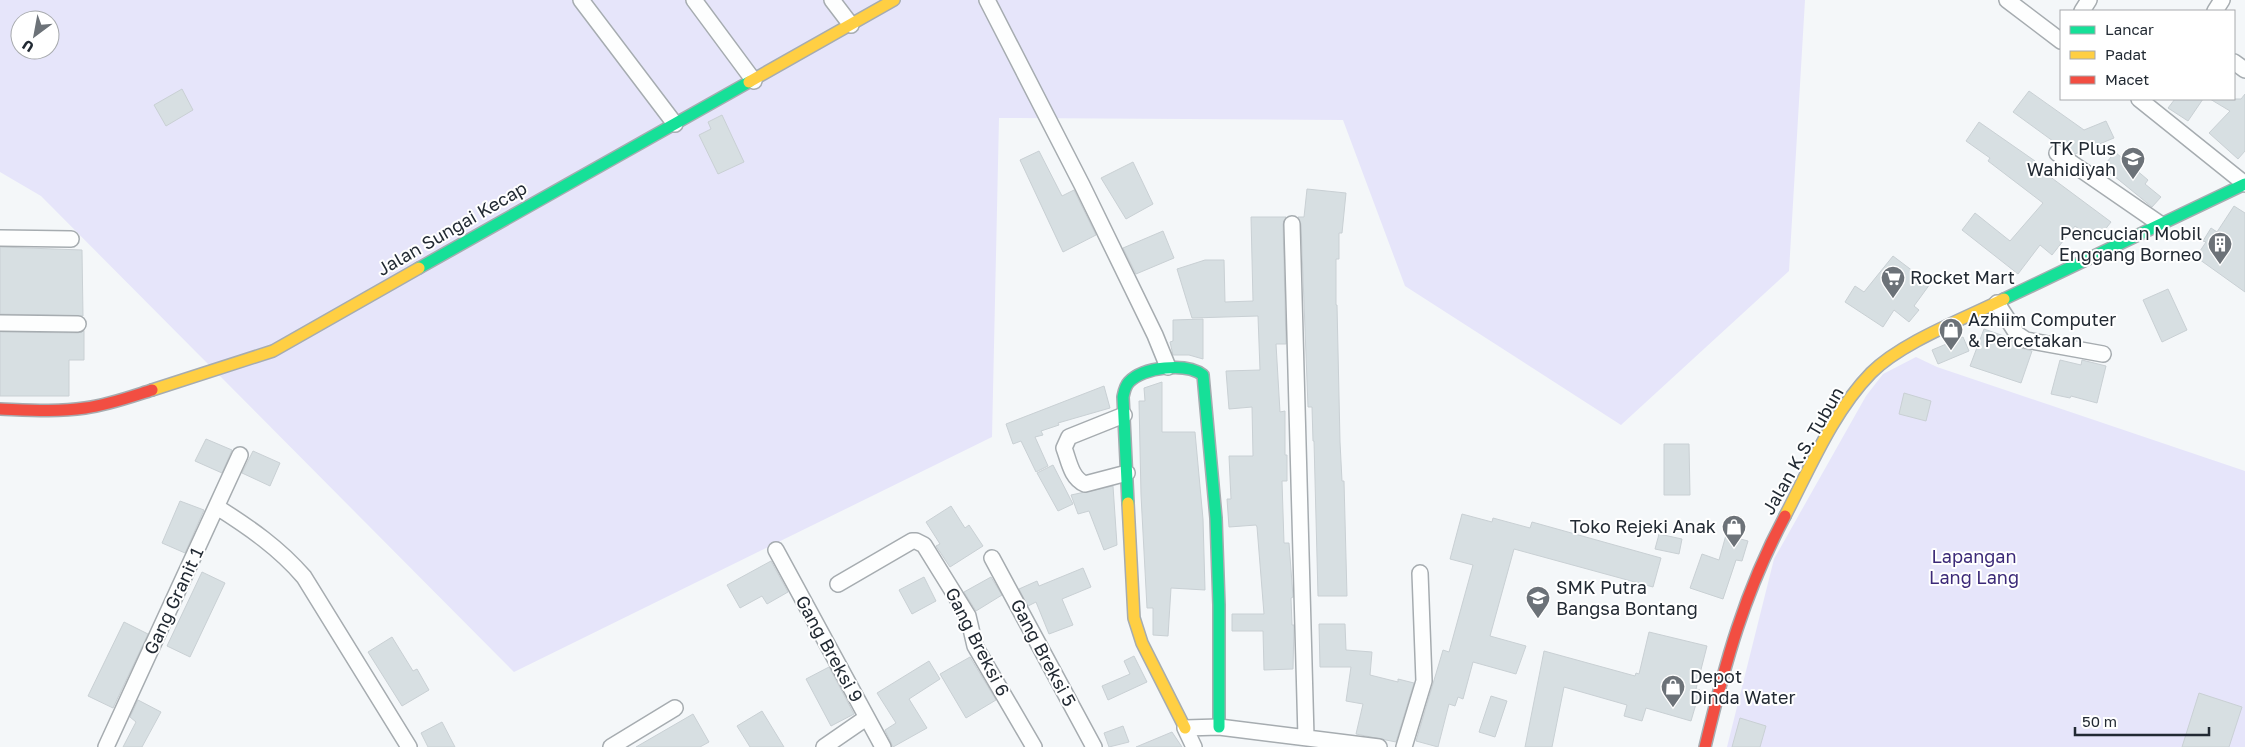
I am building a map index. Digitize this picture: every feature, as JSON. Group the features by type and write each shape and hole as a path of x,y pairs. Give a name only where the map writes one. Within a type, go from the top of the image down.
{"street":[{"path":"581,0 674,124"},
{"path":"694,0 754,81"},
{"path":"832,0 851,25"},
{"name":"Jalan Sungai Kecap","path":"0,409 85,408 121,400 272,351 674,124 754,81 894,0"},
{"path":"987,0 1082,185 1155,335 1168,367"},
{"path":"2008,0 2060,40"},
{"path":"2142,100 2160,105 2245,184"},
{"path":"2057,153 2160,224"},
{"name":"Jalan K.S. Tubun","path":"1705,747 1736,630 1766,551 1829,433 1849,400 1872,372 1896,354 1997,303 2245,184"},
{"path":"1292,224 1306,737"},
{"path":"0,238 72,239"},
{"path":"1997,303 2017,334 2026,340 2103,354"},
{"path":"0,323 78,324"},
{"path":"1194,747 1142,644 1134,618 1124,415 1125,387 1139,375 1168,367 1197,369 1203,375 1216,528 1219,606 1219,727"},
{"path":"1124,415 1068,437 1064,448 1074,477 1085,484 1127,473"},
{"name":"Gang Granit 1","path":"106,747 240,455"},
{"path":"217,507 270,542 288,558 304,577 409,747"},
{"name":"Gang Breksi 6","path":"838,584 912,541 920,542 968,616 976,646 1034,747"},
{"name":"Gang Breksi 9","path":"776,550 883,747"},
{"name":"Gang Breksi 5","path":"992,558 1094,747"},
{"path":"1404,747 1424,682 1420,573"},
{"path":"610,747 675,708"},
{"path":"824,747 866,718"},
{"path":"1185,728 1219,727 1379,747"}],"green space":[{"path":"0,0 1805,0 1789,271 1621,425 1405,286 1343,120 999,118 992,437 514,672 41,196 0,172"},
{"name":"Lapangan Lang Lang","path":"1916,357 1937,367 2245,471 2245,747 1727,747 1774,559 1866,396 1883,374"}],"building":[{"path":"182,89 193,110 166,126 154,105"},
{"path":"2029,91 2084,130 2106,121 2114,138 2075,154 2057,144 2013,112"},
{"path":"2245,94 2245,151 2238,159 2209,133 2230,111 2212,100 2241,99"},
{"path":"2174,100 2202,100 2188,121 2168,108"},
{"path":"722,115 744,162 718,174 699,135 711,129 708,122"},
{"path":"1979,122 2035,161 2033,164 2111,222 2097,240 2095,241 2075,226 2052,255 2040,245 2018,274 1962,230 1975,213 2010,241 2043,203 1988,161 1990,158 1966,141"},
{"path":"1039,151 1062,196 1074,190 1096,235 1063,252 1020,160"},
{"name":"TK Plus Wahidiyah","path":"2115,152 2148,180 2145,184 2161,197 2152,207 2103,167"},
{"path":"1133,162 1153,204 1126,219 1101,178"},
{"path":"1307,189 1346,193 1342,233 1339,233 1339,259 1336,259 1336,305 1347,596 1318,596 1314,441 1312,407 1308,407 1301,224 1298,217 1304,217"},
{"path":"2234,206 2245,213 2245,292 2196,257 2206,242 2203,241 2211,228 2217,232"},
{"path":"1251,217 1286,217 1283,224 1286,344 1276,344 1280,412 1285,411 1287,481 1282,481 1284,543 1289,543 1293,597 1291,598 1292,625 1294,625 1293,669 1264,670 1263,631 1232,631 1232,614 1264,614 1257,527 1256,525 1229,527 1227,499 1231,499 1229,456 1253,456 1252,407 1229,409 1226,371 1260,370 1258,316 1192,318 1177,269 1205,260 1224,260 1225,302 1253,301"},
{"path":"1163,231 1174,258 1136,274 1123,248"},
{"path":"0,247 82,250 83,316 0,314"},
{"path":"1893,256 1930,284 1914,306 1919,310 1909,322 1894,310 1883,327 1845,302 1855,286 1864,292"},
{"path":"2168,289 2187,330 2162,342 2143,300"},
{"path":"1203,319 1203,359 1189,355 1173,355 1170,342 1173,341 1173,320"},
{"path":"1984,329 2004,336 2021,348 2032,351 2021,383 1970,366"},
{"path":"84,331 84,360 69,360 69,396 0,396 0,332 78,333"},
{"name":"Azhiim Computer & Percetakan","path":"1963,337 1969,351 1938,364 1932,350"},
{"path":"2060,360 2081,365 2082,360 2106,366 2097,403 2071,396 2070,398 2051,394"},
{"path":"1162,382 1162,432 1195,432 1203,519 1205,590 1171,588 1168,636 1153,635 1153,608 1147,608 1141,495 1139,401 1145,401 1144,388"},
{"path":"1104,386 1110,408 1058,423 1059,425 1041,431 1043,435 1035,437 1048,466 1036,472 1021,441 1013,444 1006,424"},
{"path":"1904,393 1931,401 1926,421 1899,414"},
{"path":"206,439 232,450 222,473 195,461"},
{"path":"1664,444 1689,444 1690,495 1664,495"},
{"path":"253,451 280,463 270,486 242,473"},
{"path":"1053,465 1073,504 1058,511 1037,473"},
{"path":"1113,486 1117,545 1104,550 1089,511 1078,514 1071,495"},
{"path":"180,501 204,510 185,553 162,543"},
{"path":"951,506 965,528 969,525 983,546 950,567 936,546 940,544 926,522"},
{"path":"1462,514 1492,522 1493,518 1530,528 1532,522 1661,558 1653,587 1514,549 1490,636 1526,646 1516,674 1473,662 1463,699 1458,697 1455,706 1449,704 1438,747 1416,741 1443,650 1449,652 1473,565 1450,559"},
{"path":"1659,534 1682,539 1679,554 1655,549"},
{"path":"1726,535 1748,541 1742,561 1736,560 1723,599 1690,588 1702,554 1719,560"},
{"path":"771,561 788,592 767,604 762,596 740,608 727,585"},
{"path":"1083,568 1091,587 1062,599 1073,625 1049,634 1036,602 1028,606 1019,589 1037,581 1039,586"},
{"path":"202,572 225,583 190,657 167,646"},
{"path":"924,577 936,601 912,614 899,590"},
{"path":"991,577 1002,595 976,611 964,592"},
{"path":"124,622 148,634 113,708 88,696"},
{"path":"1319,624 1345,624 1346,650 1372,652 1370,675 1398,682 1398,679 1414,683 1396,742 1356,734 1363,704 1346,701 1351,667 1320,667"},
{"path":"1649,632 1707,646 1696,689 1700,690 1691,721 1646,708 1642,721 1624,716 1627,705 1564,687 1552,747 1525,747 1544,651 1635,676 1636,673 1639,674"},
{"path":"392,637 413,671 417,669 429,690 402,706 368,652"},
{"path":"1134,656 1147,682 1108,700 1102,686 1130,674 1124,661"},
{"path":"970,657 996,700 966,718 940,674"},
{"path":"929,661 940,679 909,699 927,728 893,747 885,730 896,723 877,693"},
{"path":"829,667 854,714 831,726 806,679"},
{"path":"2199,693 2242,707 2229,747 2182,747"},
{"path":"1491,696 1507,701 1495,737 1479,732"},
{"path":"138,700 161,712 142,747 123,747 136,722 130,717"},
{"path":"762,711 784,747 750,747 737,726"},
{"path":"693,714 709,742 700,747 636,747"},
{"path":"1740,718 1766,726 1760,747 1732,747"},
{"path":"442,722 455,747 428,747 421,733"},
{"path":"1123,726 1129,742 1109,747 1104,733"},
{"path":"1172,732 1182,747 1136,747"}],"traffic: fast":[{"path":"419,268 749,82"},
{"path":"2004,299 2245,184"},
{"path":"1128,503 1123,397 1127,385 1136,377 1154,370 1186,368 1196,371 1203,375 1216,518 1219,605 1219,727"}],"traffic: slow":[{"path":"749,82 894,0"},
{"path":"152,390 273,351 419,268"},
{"path":"1785,516 1834,423 1857,388 1871,373 1899,351 1916,341 2004,299"},
{"path":"1128,503 1134,618 1142,643 1185,728"}],"traffic: jam":[{"path":"0,409 53,410 94,407 152,390"},
{"path":"1705,747 1737,629 1758,573 1785,516"}],"place":[{"name":"TK Plus Wahidiyah","path":"2133,180"},
{"name":"Pencucian Mobil Enggang Borneo","path":"2220,265"},
{"name":"Rocket Mart","path":"1893,299"},
{"name":"Azhiim Computer & Percetakan","path":"1951,351"},
{"name":"Toko Rejeki Anak","path":"1734,548"},
{"name":"SMK Putra Bangsa Bontang","path":"1538,619"},
{"name":"Depot Dinda Water","path":"1673,708"}]}
